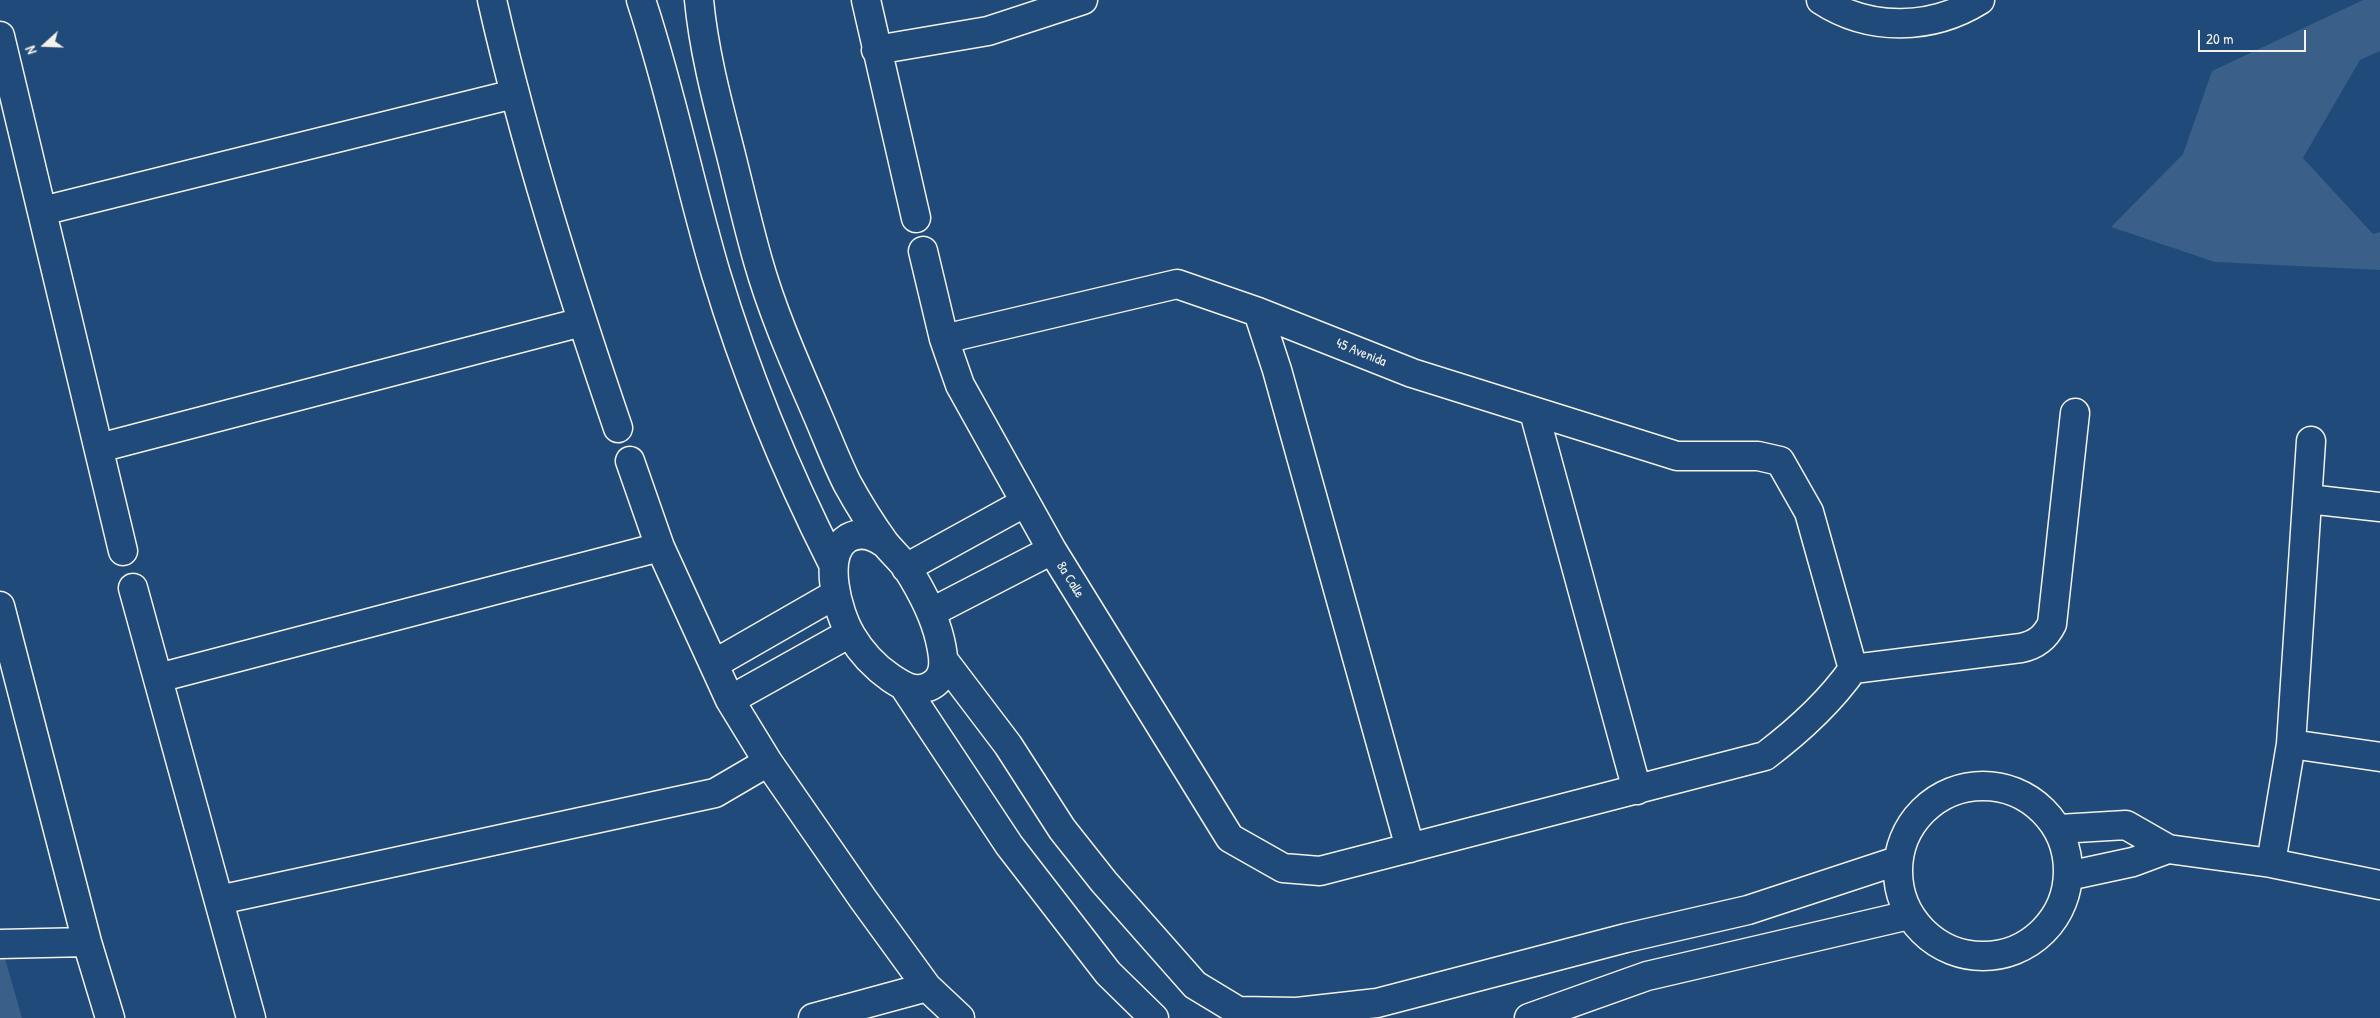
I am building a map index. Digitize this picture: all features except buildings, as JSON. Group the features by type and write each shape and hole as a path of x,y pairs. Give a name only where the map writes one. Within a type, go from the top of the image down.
{"street":[{"path":"492,0 514,94 582,322 618,428"},
{"path":"641,0 656,47 716,274 750,373 800,498 833,564 836,594 850,633 865,655 906,688 1009,844 1108,973 1154,1018"},
{"path":"698,0 703,42 759,263 792,357 848,483 884,543 906,568 932,612 945,662 1008,745 1062,829 1104,882 1195,986 1238,1011 1297,1012 1377,1003 1748,910 1898,861"},
{"path":"866,0 916,218"},
{"path":"876,50 988,31 1083,0"},
{"path":"1822,0 1860,18 1890,24 1920,23 1949,16 1980,0"},
{"path":"0,36 123,551"},
{"path":"42,211 514,94"},
{"name":"8a Calle","path":"923,250 944,339 960,385 1024,503 1052,550 1230,838 1283,868 1320,871 1410,848"},
{"name":"45 Avenida","path":"944,339 1177,284 1258,312 1412,373 1677,456 1758,456 1780,461 1809,512 1853,669"},
{"path":"1258,312 1277,370 1410,848 1765,756 1788,739 1838,690 1853,669 2021,648 2036,644 2043,638 2052,624 2074,413"},
{"path":"99,448 582,322"},
{"path":"1534,412 1637,790"},
{"path":"2271,863 2291,744 2311,441"},
{"path":"630,461 660,547 730,700 768,762 863,899 927,987 960,1018"},
{"path":"2308,499 2380,507"},
{"path":"906,568 1024,503"},
{"path":"833,564 841,543 851,536 863,534 874,536 884,543"},
{"path":"158,678 660,547"},
{"path":"932,612 1052,550"},
{"path":"133,588 251,1018"},
{"path":"714,664 836,594"},
{"path":"0,606 87,942 110,1018"},
{"path":"730,700 850,633"},
{"path":"906,688 916,690 927,688 936,682 945,662"},
{"path":"2291,744 2380,757"},
{"path":"219,900 716,793 768,762"},
{"path":"1966,786 2002,786 2035,802 2058,829 2067,852 2068,876 2061,906 2044,932 2018,949 1988,956 1958,953 1930,938 1909,914 1899,888 1898,861 1909,826 1933,800 1966,786"},
{"path":"2058,829 2126,825 2168,850 2271,863 2380,885"},
{"path":"2068,876 2133,862 2168,850"},
{"path":"1528,1018 1647,976 1909,914"},
{"path":"0,944 87,942"},
{"path":"814,1018 927,987"}],"shaded area":[{"path":"2363,0 2380,0 2380,51 2360,60 2303,158 2373,234 2380,232 2380,270 2215,262 2111,227 2183,154 2212,71"},
{"path":"0,941 22,1018 0,1018"}]}
